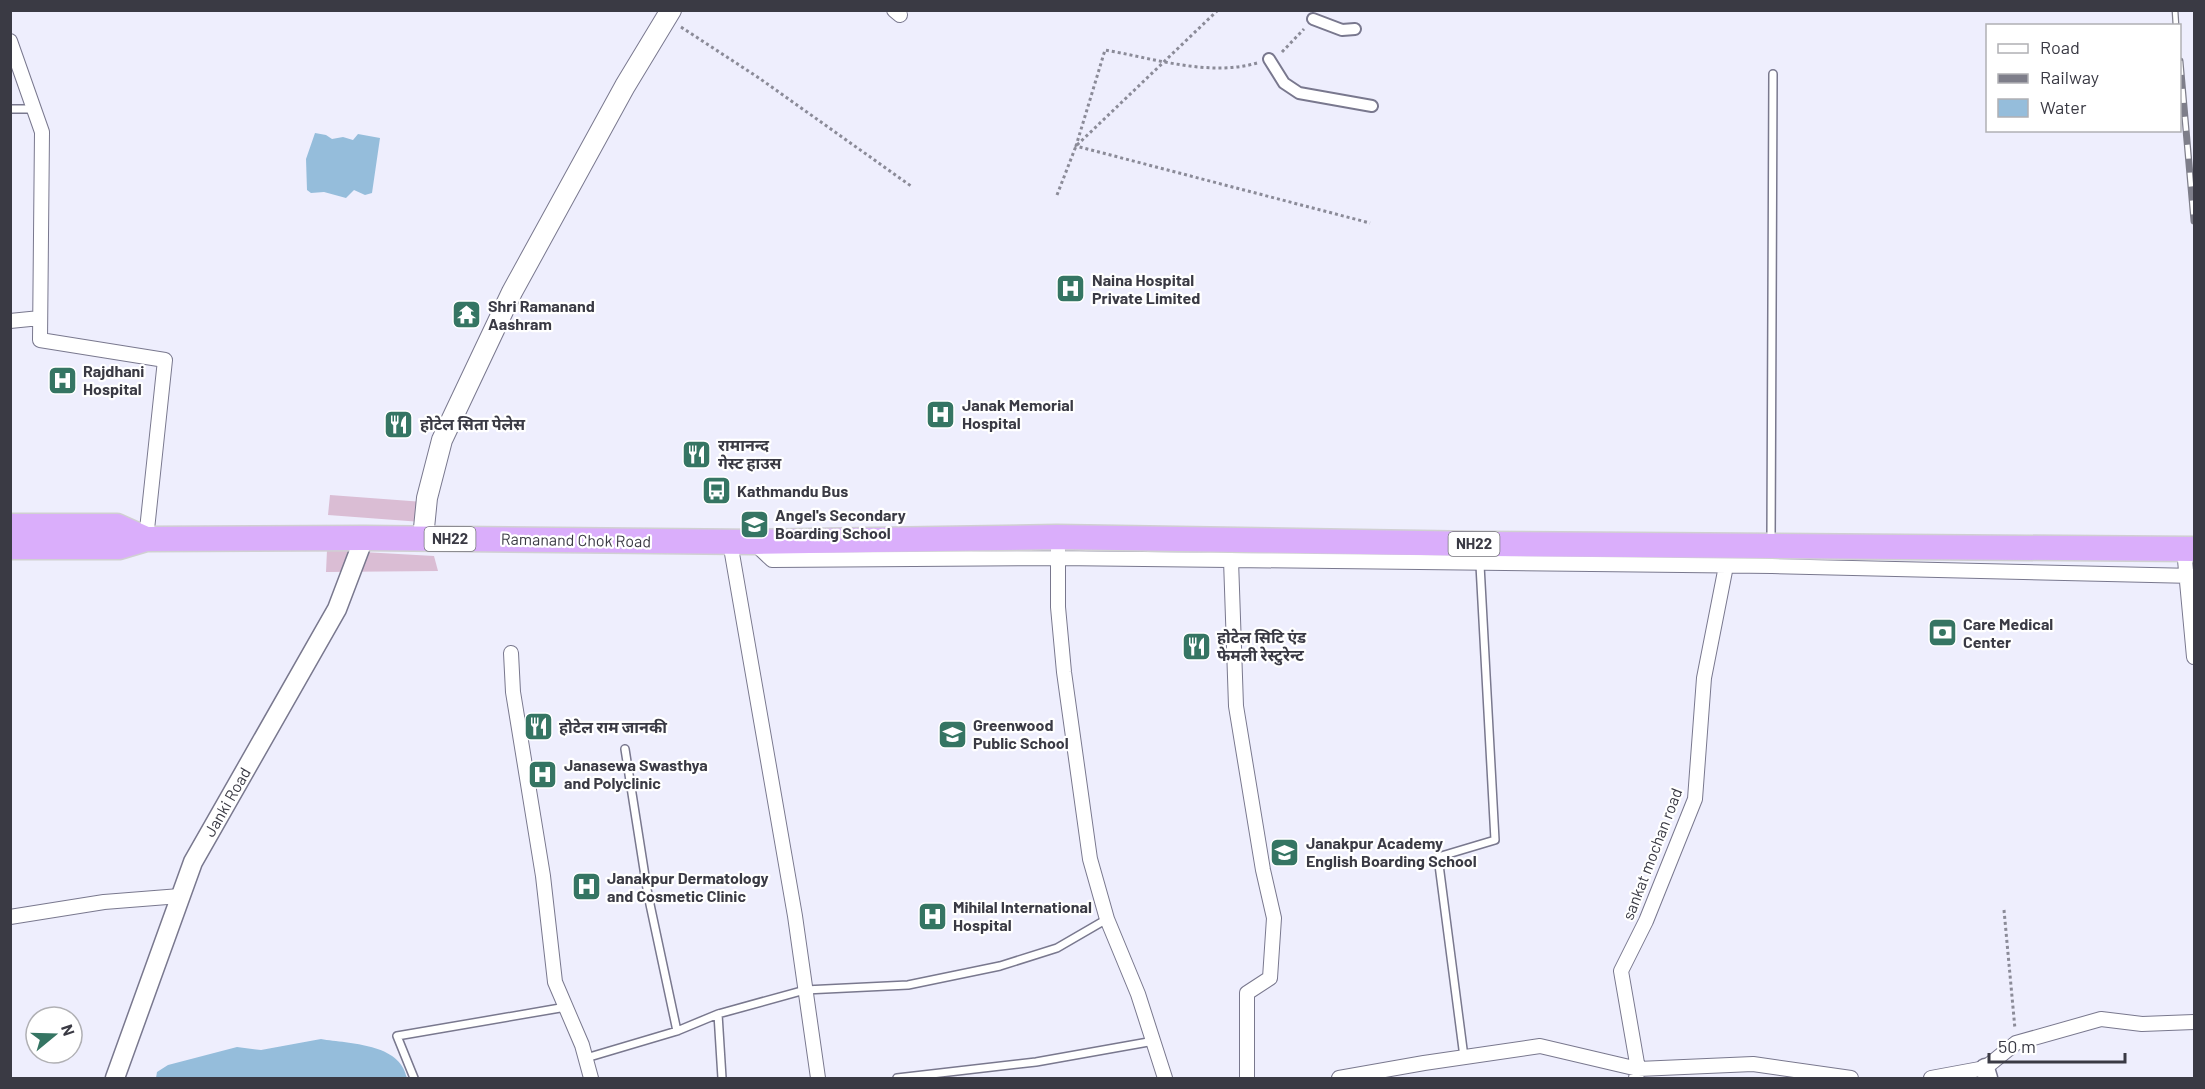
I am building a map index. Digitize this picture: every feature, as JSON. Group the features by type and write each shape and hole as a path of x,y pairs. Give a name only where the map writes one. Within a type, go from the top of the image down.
{"highway":[{"name":"Ramanand Chok Road","path":"10,526 117,526 146,539"},
{"name":"Ramanand Chok Road","path":"10,546 119,547 146,539 423,538 742,542"},
{"name":"NH22","path":"742,542 1058,548 1771,544 2189,549"}],"main road":[{"path":"423,538 427,498 442,440 512,292 625,86 668,15"}],"street":[{"path":"894,10 900,15 900,10"},
{"path":"1313,19 1342,30 1355,29"},
{"path":"10,41 42,132 40,340 165,360 146,539"},
{"path":"1269,59 1284,83 1299,93 1372,106"},
{"path":"10,321 40,318"},
{"name":"Janki Road","path":"115,1078 193,862 337,609 364,538"},
{"path":"742,542 818,1078"},
{"path":"1058,548 1058,607 1090,859 1107,919 1154,1041 1165,1078"},
{"name":"NH22","path":"1058,548 1231,560 2191,575"},
{"path":"2189,549 2194,657"},
{"path":"1231,560 1236,706 1263,870 1274,918 1269,978 1247,993 1247,1078"},
{"name":"sankat mochan road","path":"1637,1074 1621,972 1646,921 1695,799 1704,678 1726,566"},
{"path":"511,653 513,692 543,876 555,982 586,1058 591,1078"},
{"path":"10,917 104,902 180,896"},
{"path":"1931,1078 1986,1073 2016,1043 2101,1019 2142,1024 2194,1022"},
{"path":"1339,1078 1540,1046 1637,1074 1753,1064 1851,1078"}],"lane":[{"path":"1771,544 1773,74"},
{"path":"10,110 34,109"},
{"path":"1464,1057 1438,856 1495,840 1480,565"},
{"path":"625,749 648,895 677,1031"},
{"path":"586,1058 677,1031 718,1014 805,990 908,985 1000,966 1057,948 1107,919"},
{"path":"414,1078 398,1036 566,1007"},
{"path":"718,1014 722,1078"},
{"path":"897,1078 1036,1062 1154,1041"}],"path":[{"path":"1077,146 1218,10"},
{"path":"668,15 911,186"},
{"path":"1057,195 1077,146 1105,50 1197,66 1244,66 1269,59 1287,49 1313,19"},
{"path":"1077,146 1370,223"},
{"path":"2004,910 2016,1043"}],"shaded area":[{"path":"330,495 437,503 435,523 328,515"},
{"path":"327,550 434,556 438,571 326,572"}],"water":[{"path":"315,133 332,139 343,137 353,140 358,134 380,138 372,193 365,195 354,190 346,198 324,192 311,193 307,190 306,159"},
{"path":"321,1039 359,1044 384,1052 395,1058 402,1066 407,1078 156,1078 157,1072 168,1065 237,1047 261,1050"}],"railway":[{"path":"2175,10 2176,24"},
{"path":"2181,72 2194,221"}],"place":[{"name":"Naina Hospital Private Limited","path":"1071,289"},
{"name":"Shri Ramanand Aashram","path":"467,315"},
{"name":"Rajdhani Hospital","path":"62,380"},
{"name":"Janak Memorial Hospital","path":"941,414"},
{"name":"होटेल सिता पेलेस","path":"399,424"},
{"name":"रामानन्द गेस्ट हाउस","path":"697,454"},
{"name":"Kathmandu Bus","path":"716,491"},
{"name":"Angel's Secondary Boarding School","path":"754,524"},
{"name":"Care Medical Center","path":"1942,633"},
{"name":"होटेल सिटि एंड फेमली रेस्टुरेन्ट","path":"1196,646"},
{"name":"होटेल राम जानकी","path":"538,727"},
{"name":"Greenwood Public School","path":"952,734"},
{"name":"Janasewa Swasthya and Polyclinic","path":"543,774"},
{"name":"Janakpur Academy English Boarding School","path":"1285,852"},
{"name":"Janakpur Dermatology and Cosmetic Clinic","path":"586,887"},
{"name":"Mihilal International Hospital","path":"932,916"}]}
